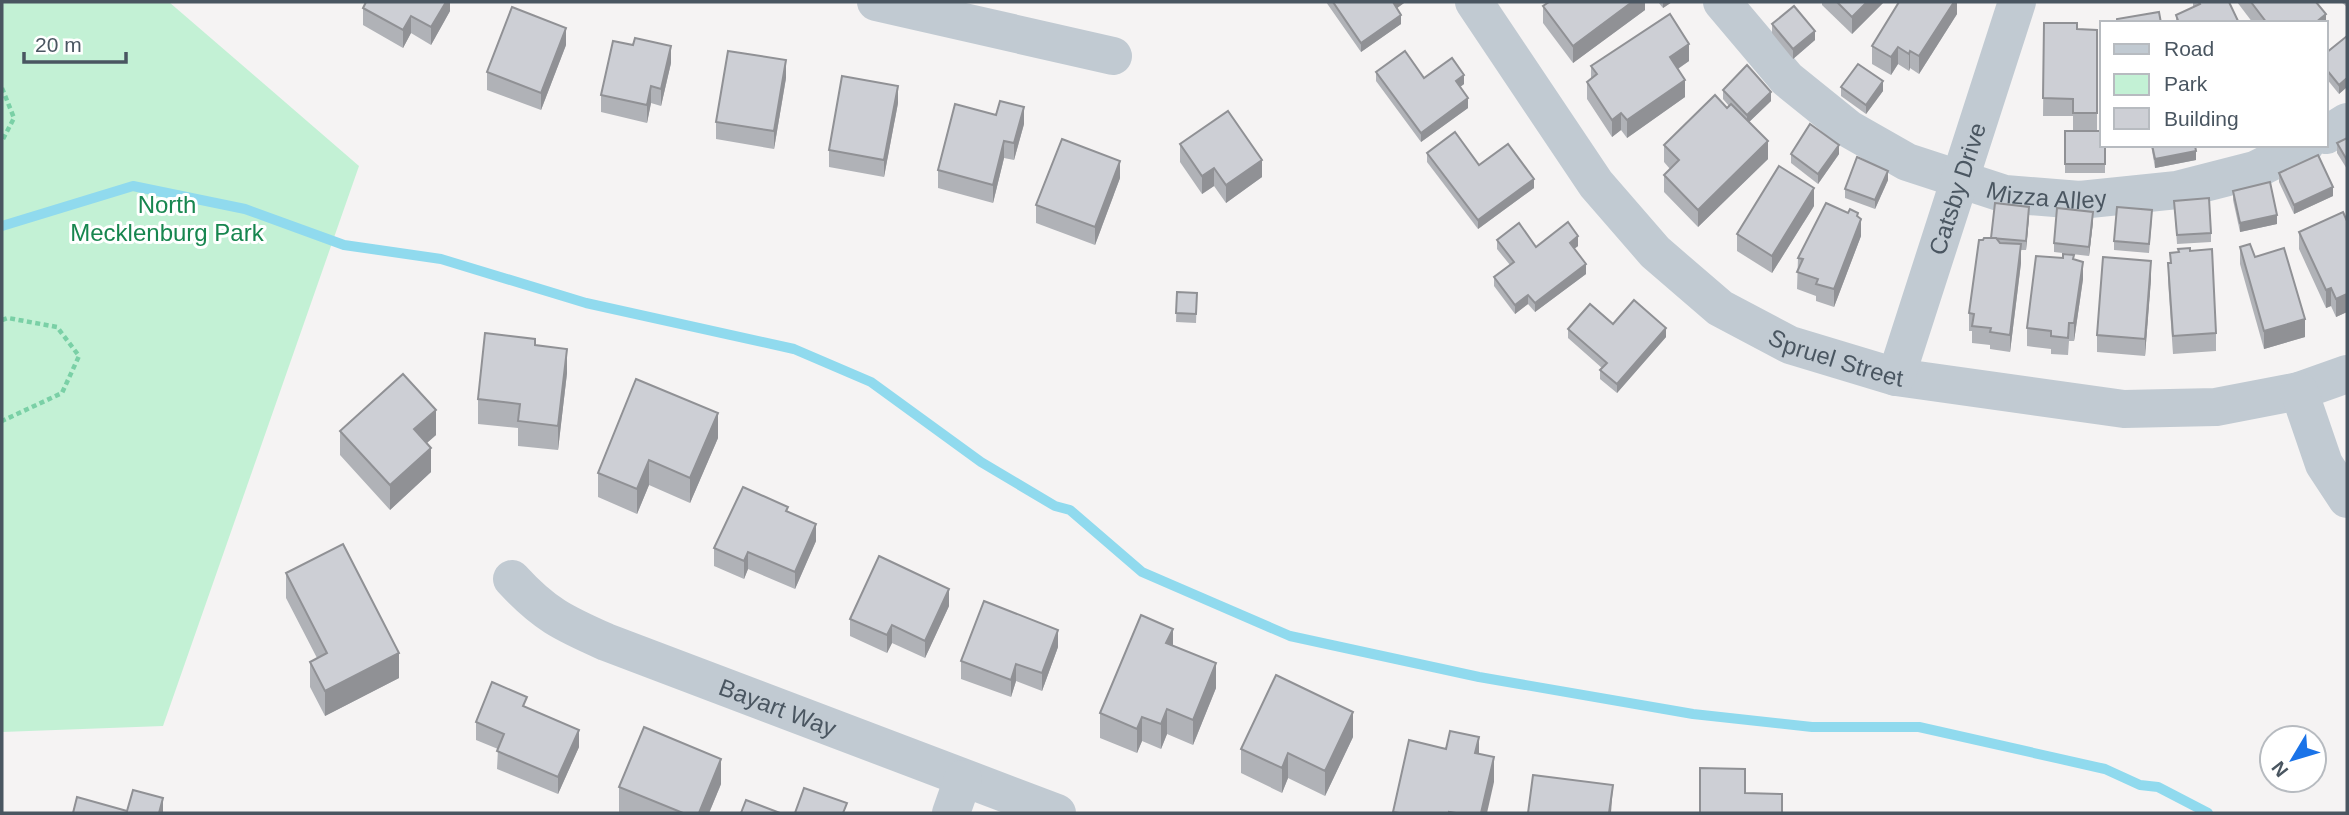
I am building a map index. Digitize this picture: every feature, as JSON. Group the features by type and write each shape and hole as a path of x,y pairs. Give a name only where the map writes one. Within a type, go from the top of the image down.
{"street":[{"path":"876,2 1113,56"},
{"name":"Spruel Street","path":"1474,2 1597,184 1655,252 1720,308 1790,345 1896,377 2124,409 2216,407 2299,391 2347,374"},
{"name":"Mizza Alley","path":"1721,2 1787,79 1849,129 1907,162 2005,194 2080,200 2177,190 2255,170 2301,147"},
{"name":"Catsby Drive","path":"1896,377 2017,2"},
{"path":"2328,134 2347,122"},
{"path":"2299,391 2324,464 2347,499"},
{"name":"Bayart Way","path":"512,579 534,604 558,620 957,796 1057,813"}],"path":[{"path":"2,88 14,118 2,141"},
{"path":"2,320 8,318 57,327 79,356 62,393 2,421"}],"green space":[{"name":"North Mecklenburg Park","path":"2,2 169,2 359,166 163,726 2,732"}],"building":[{"path":"366,2 446,2 431,27 411,16 403,30 363,8"},
{"path":"1333,2 1393,2 1401,15 1361,43"},
{"path":"1549,2 1632,2 1573,46 1543,6"},
{"path":"1837,2 1867,2 1852,17"},
{"path":"1899,2 1954,2 1919,56 1910,51 1909,54 1898,47 1891,57 1872,46"},
{"path":"2199,2 2229,2 2238,21 2178,21 2176,15 2200,4"},
{"path":"2251,2 2316,2 2326,14 2317,21 2265,21"},
{"path":"1794,6 1815,31 1793,49 1772,24"},
{"path":"512,7 566,28 541,93 487,72"},
{"path":"2159,12 2161,21 2117,21"},
{"path":"1670,14 1689,44 1670,57 1685,80 1627,120 1621,113 1612,120 1587,82 1597,74 1591,66"},
{"path":"2044,23 2077,23 2077,29 2097,30 2097,113 2073,113 2073,99 2043,98"},
{"path":"2347,36 2347,78 2339,85 2328,71 2328,51"},
{"path":"635,38 671,46 661,89 651,86 647,105 601,95 613,41 633,45"},
{"path":"728,51 786,60 774,131 716,122"},
{"path":"1405,51 1424,78 1452,58 1464,75 1456,81 1468,98 1421,133 1376,72"},
{"path":"1858,64 1883,81 1866,105 1841,87"},
{"path":"1747,65 1771,92 1747,115 1723,90"},
{"path":"842,76 898,86 884,160 829,150"},
{"path":"1715,95 1727,108 1731,104 1768,141 1698,210 1664,175 1679,160 1664,145"},
{"path":"1000,101 1024,107 1014,143 1004,141 993,185 938,170 955,104 996,115"},
{"path":"1228,111 1262,160 1226,185 1214,168 1202,176 1180,144"},
{"path":"1810,124 1839,145 1818,174 1791,154"},
{"path":"2065,131 2100,131 2100,147 2105,147 2105,164 2065,164"},
{"path":"1455,132 1479,165 1508,144 1534,179 1478,220 1427,153"},
{"path":"2347,138 2347,160 2337,143"},
{"path":"1062,139 1120,161 1095,227 1036,205"},
{"path":"2152,147 2195,147 2196,151 2155,159"},
{"path":"2318,155 2333,187 2294,205 2279,173"},
{"path":"1857,157 1888,171 1875,200 1845,189"},
{"path":"1779,166 1814,188 1772,256 1737,234"},
{"path":"2270,182 2277,215 2240,223 2233,191"},
{"path":"2209,198 2211,233 2177,235 2174,201"},
{"path":"1826,203 1848,213 1850,209 1858,213 1857,216 1861,219 1834,289 1816,284 1818,279 1797,272 1803,259 1798,258"},
{"path":"1995,203 2029,207 2026,241 1991,238"},
{"path":"2117,207 2152,210 2149,244 2114,241"},
{"path":"2057,208 2093,212 2089,247 2054,243"},
{"path":"2343,212 2347,221 2347,294 2336,299 2331,288 2326,290 2299,232"},
{"path":"1568,222 1578,236 1570,243 1586,264 1535,303 1528,295 1515,305 1494,277 1514,262 1497,240 1519,223 1536,247"},
{"path":"1996,238 2000,243 2021,244 2010,335 1990,332 1991,328 1972,326 1974,314 1969,313 1979,240"},
{"path":"2250,244 2255,257 2284,248 2305,319 2264,331 2240,247"},
{"path":"2190,248 2190,251 2212,249 2216,333 2173,336 2168,263 2171,263 2170,253"},
{"path":"2063,254 2074,255 2073,259 2083,262 2074,323 2069,323 2068,338 2051,336 2051,331 2027,328 2036,256 2063,258"},
{"path":"2103,257 2151,261 2145,339 2097,335"},
{"path":"1177,292 1197,293 1196,314 1176,313"},
{"path":"1634,300 1666,328 1617,384 1600,370 1607,363 1568,329 1590,304 1613,324"},
{"path":"485,333 535,339 535,345 567,349 558,426 518,421 520,404 478,399"},
{"path":"403,374 436,410 414,429 431,448 390,485 340,431"},
{"path":"636,379 718,413 690,478 649,460 637,489 598,473"},
{"path":"743,487 788,507 786,511 816,524 795,572 748,552 744,561 714,548"},
{"path":"343,544 399,653 325,691 310,662 327,653 286,573"},
{"path":"879,556 949,589 925,641 892,625 887,635 850,619"},
{"path":"984,601 1058,630 1042,673 1016,664 1011,680 961,661"},
{"path":"1141,615 1173,629 1166,643 1216,663 1193,720 1167,709 1161,724 1142,717 1137,729 1100,713"},
{"path":"1276,675 1353,712 1325,771 1288,753 1282,768 1241,749"},
{"path":"492,682 527,697 523,706 579,730 558,777 497,751 504,734 476,722"},
{"path":"644,727 721,759 699,813 683,813 619,787"},
{"path":"1450,731 1479,737 1475,753 1494,757 1481,813 1393,812 1409,740 1446,749"},
{"path":"1700,768 1745,769 1745,793 1782,794 1782,813 1700,813"},
{"path":"1533,775 1613,785 1609,813 1528,813"},
{"path":"804,788 847,803 843,813 795,813"},
{"path":"133,790 163,798 159,813 73,813 77,797 127,811"},
{"path":"746,800 780,813 741,813"}],"waterway":[{"path":"2,226 133,186 245,209 344,245 441,259 586,303 794,349 871,382 981,462 1055,506 1070,510 1142,572 1290,636 1479,677 1693,714 1812,727 1919,727 2105,769 2140,785 2158,787 2208,813"}]}
